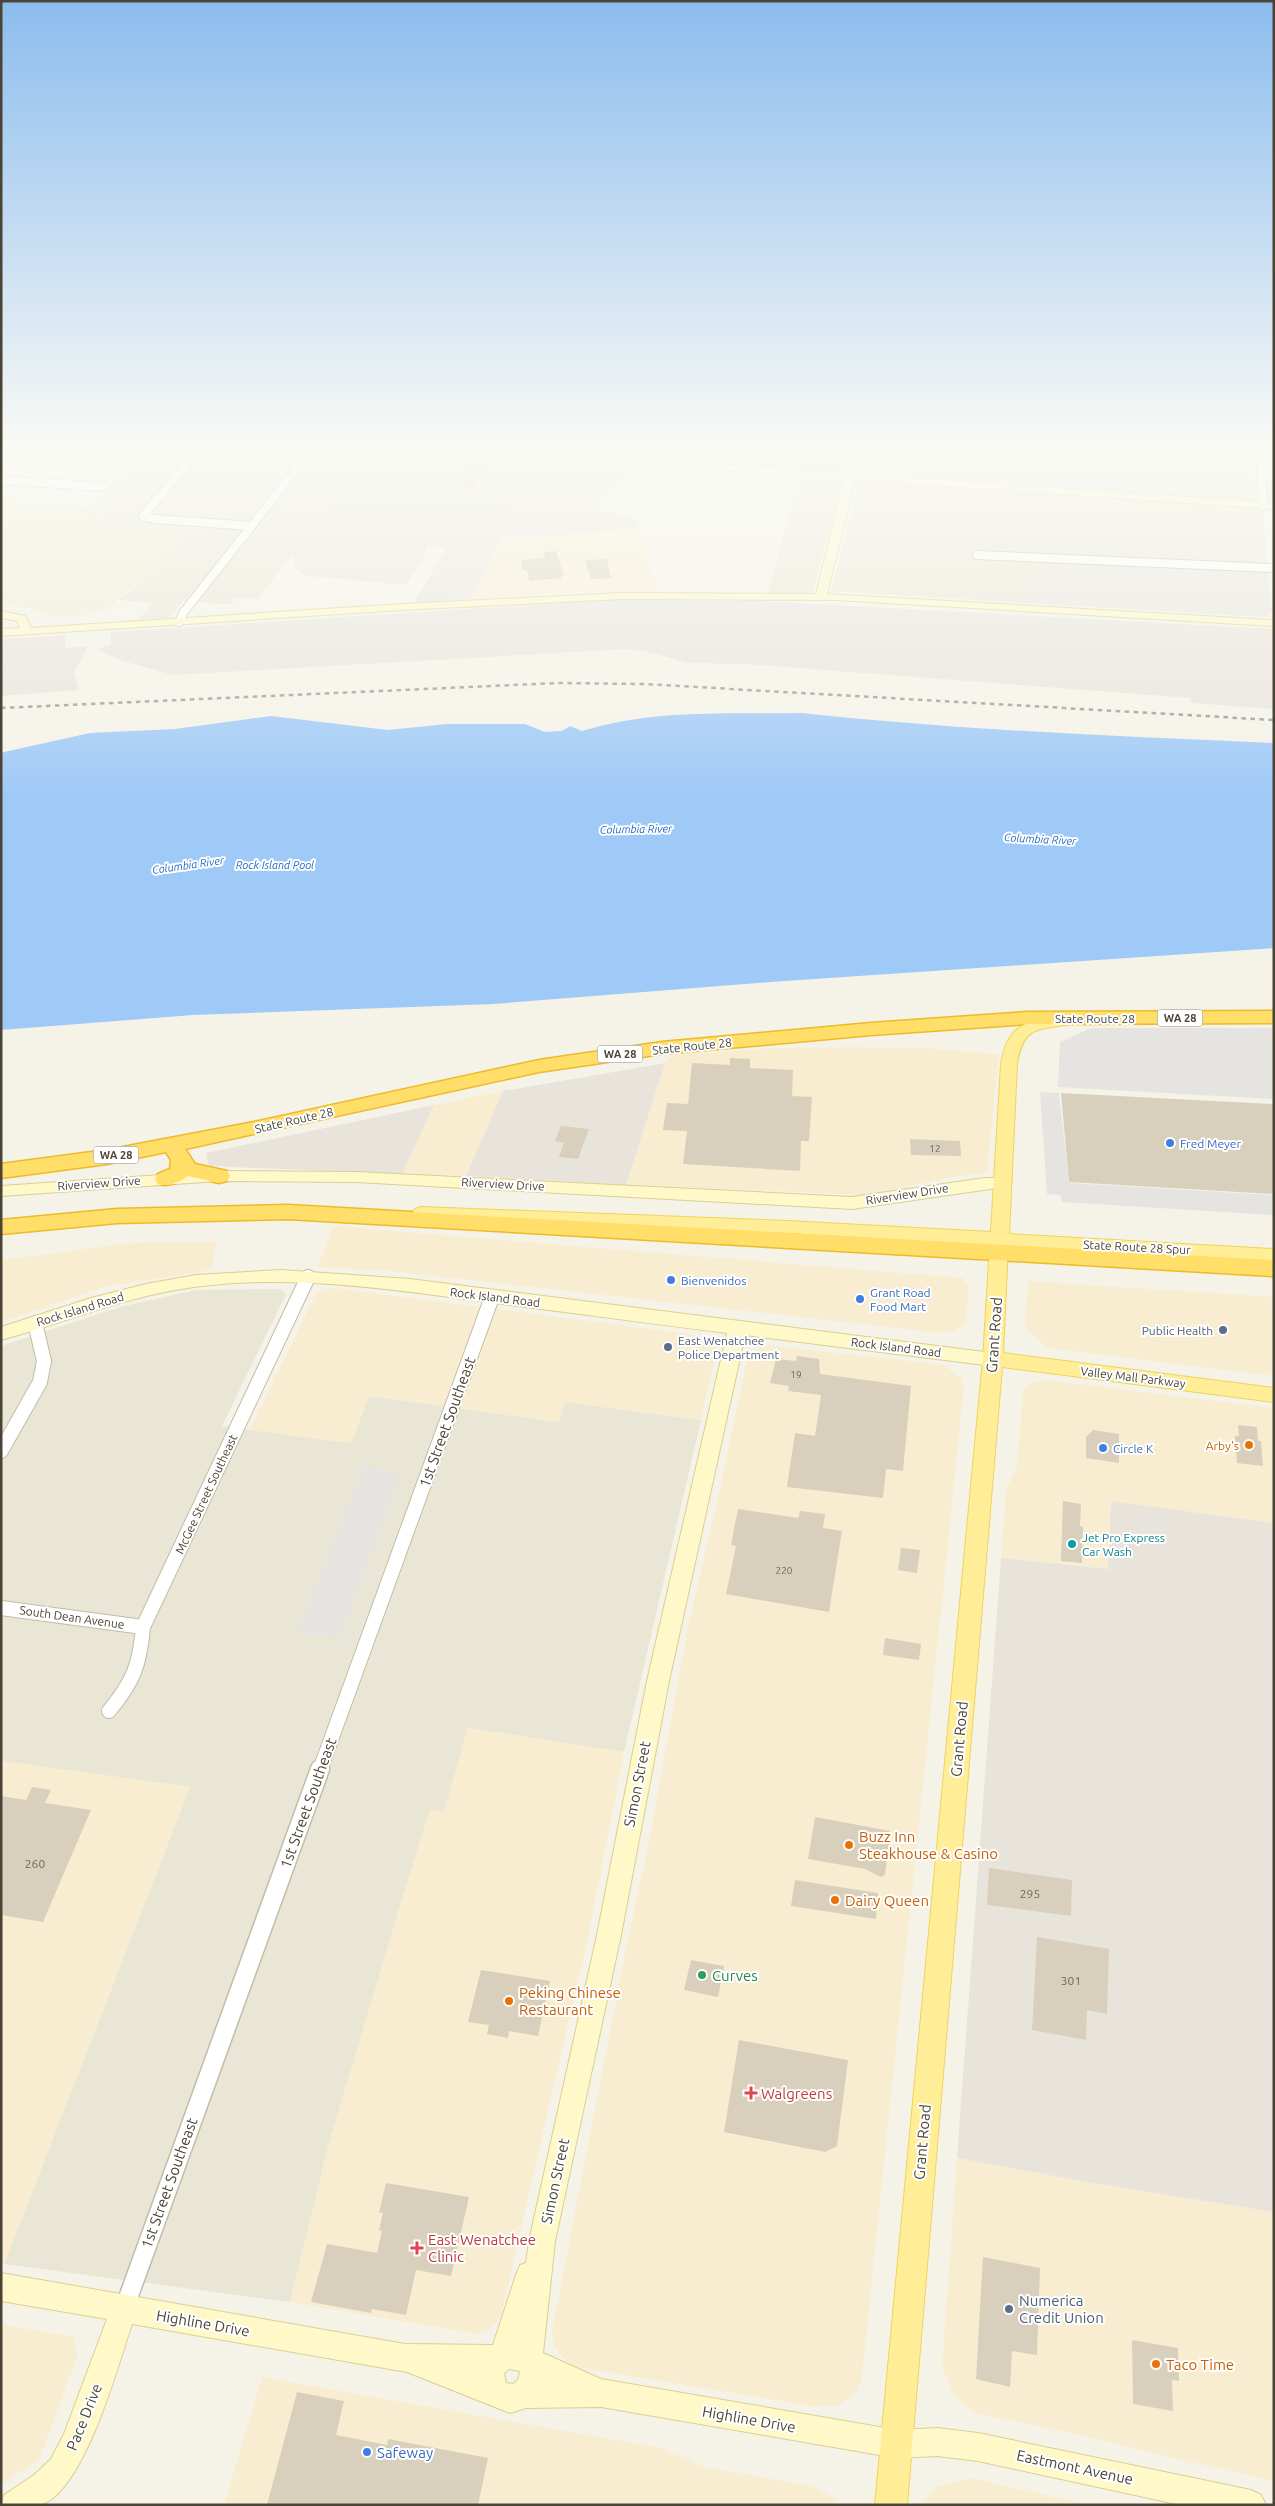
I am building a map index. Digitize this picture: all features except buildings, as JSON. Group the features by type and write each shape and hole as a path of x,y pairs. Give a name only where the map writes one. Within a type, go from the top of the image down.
{"highway":[{"name":"State Route 28","path":"1,1171 176,1153 254,1129 539,1066 662,1048 1027,1018 1274,1017"},
{"path":"176,1153 193,1172 219,1176"},
{"path":"166,1179 180,1172 176,1153"},
{"path":"1,1227 117,1216 194,1213 288,1212 362,1214 396,1218 1000,1247 1274,1268"}],"main road":[{"path":"821,597 829,566"},
{"path":"1,633 621,596 821,597 1274,623"},
{"path":"1,614 21,618 25,624 26,632"},
{"name":"Grant Road","path":"891,2505 993,1359 1004,1182 1007,1091 1013,1042 1023,1031 1033,1026 1076,1019"},
{"name":"Riverview Drive","path":"1,1191 219,1176 362,1177 852,1203 898,1198 956,1186 1004,1182"},
{"name":"State Route 28 Spur","path":"1000,1247 1274,1255"},
{"name":"Rock Island Road","path":"1,1334 109,1298 194,1281 254,1276 308,1277 492,1297 993,1359"},
{"name":"Simon Street","path":"514,2359 542,2241 609,1935 656,1690 737,1328"},
{"name":"Valley Mall Parkway","path":"993,1359 1274,1395"},
{"name":"Highline Drive","path":"1,2286 405,2358 514,2359 601,2393"},
{"name":"Pace Drive","path":"14,2505 44,2485 61,2469 76,2441 124,2309"},
{"name":"Highline Drive","path":"405,2358 510,2399 524,2394 601,2393 897,2444"},
{"path":"496,2393 490,2380 490,2372 514,2359 533,2373 533,2380 524,2394"},
{"name":"Eastmont Avenue","path":"897,2444 937,2442 978,2447 1251,2505"}],"street":[{"path":"179,622 183,613 220,566"},
{"path":"1227,566 1274,568"},
{"name":"McGee Street Southeast","path":"109,1711 133,1682 141,1654 143,1627 308,1277"},
{"name":"1st Street Southeast","path":"124,2309 492,1297"},
{"path":"1,1451 40,1382 44,1361 35,1323"},
{"name":"South Dean Avenue","path":"1,1608 143,1627"}],"shaded area":[{"path":"1,566 158,566 149,576 130,588 107,609 80,616 55,617 31,608 1,606"},
{"path":"158,566 283,566 257,599 235,598 232,604 183,601 169,618 138,620 153,603 118,600 149,576"},
{"path":"294,566 418,566 406,585 307,576 295,569"},
{"path":"436,566 487,566 470,599 415,602"},
{"path":"487,566 650,566 656,587 651,590 569,592 470,599"},
{"path":"776,566 819,566 812,593 768,593"},
{"path":"838,566 1064,566 1065,584 1028,581 1026,603 831,591"},
{"path":"1064,566 1267,566 1272,613 1264,617 1026,603 1027,581 1064,584"},
{"path":"609,600 759,601 1274,629 1274,709 1192,703 1190,698 745,664 688,663 649,652 626,649 173,675 120,660 96,649 110,645 111,632"},
{"path":"65,635 65,648 88,646 74,673 79,690 1,696 1,639"},
{"path":"1091,1028 1274,1028 1274,1099 1058,1087 1060,1042"},
{"path":"770,1048 927,1048 999,1054 987,1173 952,1177 868,1195 626,1185 666,1060 674,1055"},
{"path":"665,1063 626,1185 466,1176 503,1091"},
{"path":"503,1091 466,1176 402,1174 434,1105"},
{"path":"1040,1092 1059,1093 1069,1183 1274,1195 1274,1215 1062,1202 1060,1195 1047,1194"},
{"path":"434,1105 402,1174 209,1166 206,1153"},
{"path":"334,1226 963,1278 969,1287 966,1324 954,1331 941,1333 389,1271 317,1267"},
{"path":"217,1242 211,1270 103,1287 1,1322 1,1260 129,1243"},
{"path":"1028,1281 1274,1297 1274,1376 1048,1348 1025,1328"},
{"path":"332,1288 706,1336 713,1339 717,1346 701,1420 565,1402 559,1422 369,1396 351,1443 250,1430 316,1293"},
{"path":"280,1289 286,1294 222,1426 351,1443 369,1396 558,1422 565,1402 701,1420 624,1752 468,1728 444,1813 430,1811 399,1909 366,2027 345,2088 290,2302 4,2264 190,1787 1,1761 1,1346 120,1307 196,1290"},
{"path":"767,1345 944,1365 961,1378 964,1388 862,2377 858,2390 840,2405 817,2407 570,2366 554,2346 552,2331 627,1943 648,1846 688,1627 722,1480 748,1354"},
{"path":"1046,1380 1274,1408 1274,1523 1111,1501 1108,1569 1001,1558 1006,1489 1017,1468 1023,1390 1030,1382"},
{"path":"364,1465 400,1474 340,1637 297,1635"},
{"path":"1111,1501 1274,1523 1274,2212 1087,2182 957,2158 1001,1558 1108,1569"},
{"path":"468,1728 624,1752 588,1937 501,2316 492,2328 478,2334 290,2302 327,2150 399,1909 430,1810 444,1812"},
{"path":"1,1761 190,1787 4,2264 1,2263"},
{"path":"957,2158 1087,2182 1274,2212 1274,2482 1080,2435 980,2414 966,2407 953,2394 942,2366"},
{"path":"1,2324 74,2337 78,2355 39,2460 1,2484"},
{"path":"262,2377 661,2448 702,2466 811,2486 834,2497 838,2505 224,2505"},
{"path":"971,2478 1090,2505 920,2505 938,2486"}],"water":[{"name":"Rock Island Pool","path":"718,713 801,713 978,728 1274,743 1274,948 770,982 493,1004 193,1015 1,1030 1,753 90,733 175,729 271,716 388,730 447,724 525,724 545,732 562,731 570,726 582,731 635,719 663,716"}],"railway":[{"path":"1,708 558,683 644,684 1274,720"}],"place":[{"name":"Fred Meyer","path":"1170,1143"},
{"name":"Bienvenidos","path":"671,1280"},
{"name":"Grant Road Food Mart","path":"860,1299"},
{"name":"Public Health","path":"1223,1330"},
{"name":"East Wenatchee Police Department","path":"668,1347"},
{"name":"Arby's","path":"1249,1445"},
{"name":"Circle K","path":"1103,1448"},
{"name":"Jet Pro Express Car Wash","path":"1072,1544"},
{"name":"Buzz Inn Steakhouse & Casino","path":"849,1845"},
{"name":"Dairy Queen","path":"835,1900"},
{"name":"Curves","path":"702,1975"},
{"name":"Peking Chinese Restaurant","path":"509,2001"},
{"name":"Walgreens","path":"751,2093"},
{"name":"East Wenatchee Clinic","path":"417,2248"},
{"name":"Numerica Credit Union","path":"1009,2309"},
{"name":"Taco Time","path":"1156,2364"},
{"name":"Safeway","path":"367,2452"}],"water label":[{"name":"Columbia River","path":"636,829"},
{"name":"Columbia River","path":"1040,839"},
{"name":"Columbia River","path":"188,865"}]}
